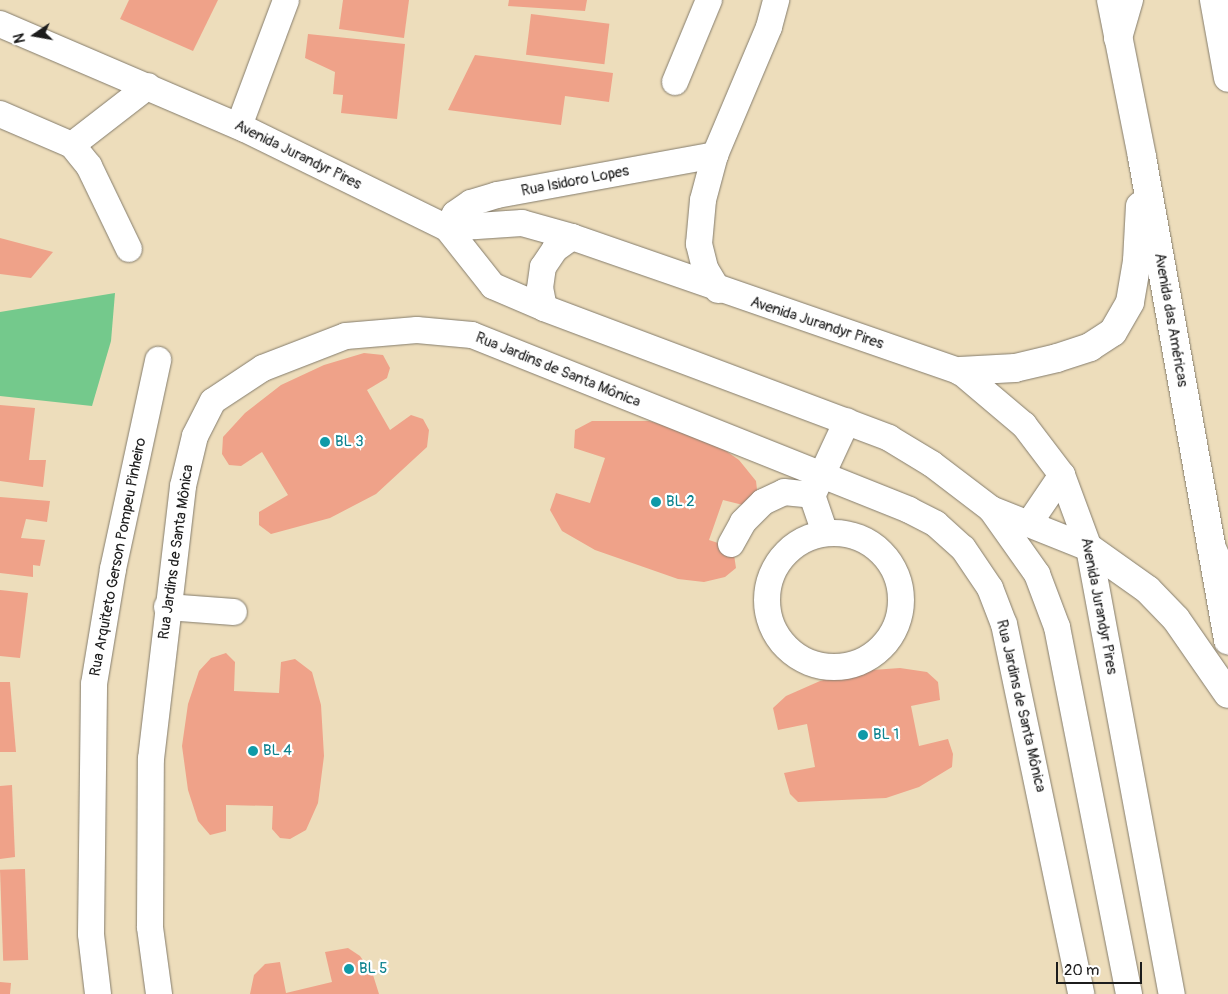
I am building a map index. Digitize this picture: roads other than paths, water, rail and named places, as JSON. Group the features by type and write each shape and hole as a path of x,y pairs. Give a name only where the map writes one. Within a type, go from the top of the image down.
{"main road":[{"name":"Avenida das Américas","path":"1111,0 1142,157 1228,640"},
{"path":"1118,38 1129,0"},
{"path":"1214,0 1228,78"},
{"path":"960,370 1015,368 1058,358 1090,347 1113,332 1130,302 1137,261 1142,157"},
{"path":"1211,546 1228,585"},
{"path":"1089,548 1141,585 1176,619 1228,694"}],"street":[{"path":"239,126 286,0"},
{"path":"675,82 709,0"},
{"path":"718,290 705,268 698,224 715,155 769,27 776,0"},
{"name":"Avenida Jurandyr Pires","path":"0,24 239,126 447,228 493,286 544,308 889,438 918,455 991,509 1037,574 1057,627 1129,994"},
{"path":"72,146 148,86"},
{"path":"0,114 72,146 89,166 129,248"},
{"name":"Rua Isidoro Lopes","path":"447,228 455,214 471,203 497,195 715,155"},
{"name":"Avenida Jurandyr Pires","path":"447,228 522,224 572,237 718,290 960,370 1024,424 1062,475 1089,548 1172,994"},
{"path":"544,308 540,288 543,267 555,249 572,237"},
{"name":"Rua Jardins de Santa Mônica","path":"159,994 150,927 151,759 167,607 183,486 195,436 213,401 263,368 346,336 417,330 472,335 817,486 909,510 936,524 963,548 990,588 1004,624 1028,729 1081,994"},
{"name":"Rua Arquiteto Gerson Pompeu Pinheiro","path":"98,994 91,934 94,684 113,569 158,360"},
{"path":"825,533 817,486 847,421"},
{"path":"1030,522 1062,475"},
{"path":"731,544 743,522 763,502 784,492 817,486"},
{"path":"991,509 1030,522 1089,548"},
{"path":"825,533 849,534 870,543 887,559 898,580 901,604 896,626 883,646 865,660 842,667 819,666 797,657 780,640 773,627 766,596 772,574 785,554 803,540 825,533"},
{"path":"167,607 234,612"}],"place":[{"name":"BL 3","path":"325,442"},
{"name":"BL 2","path":"656,502"},
{"name":"BL 1","path":"863,735"},
{"name":"BL 4","path":"253,751"},
{"name":"BL 5","path":"349,969"}]}
